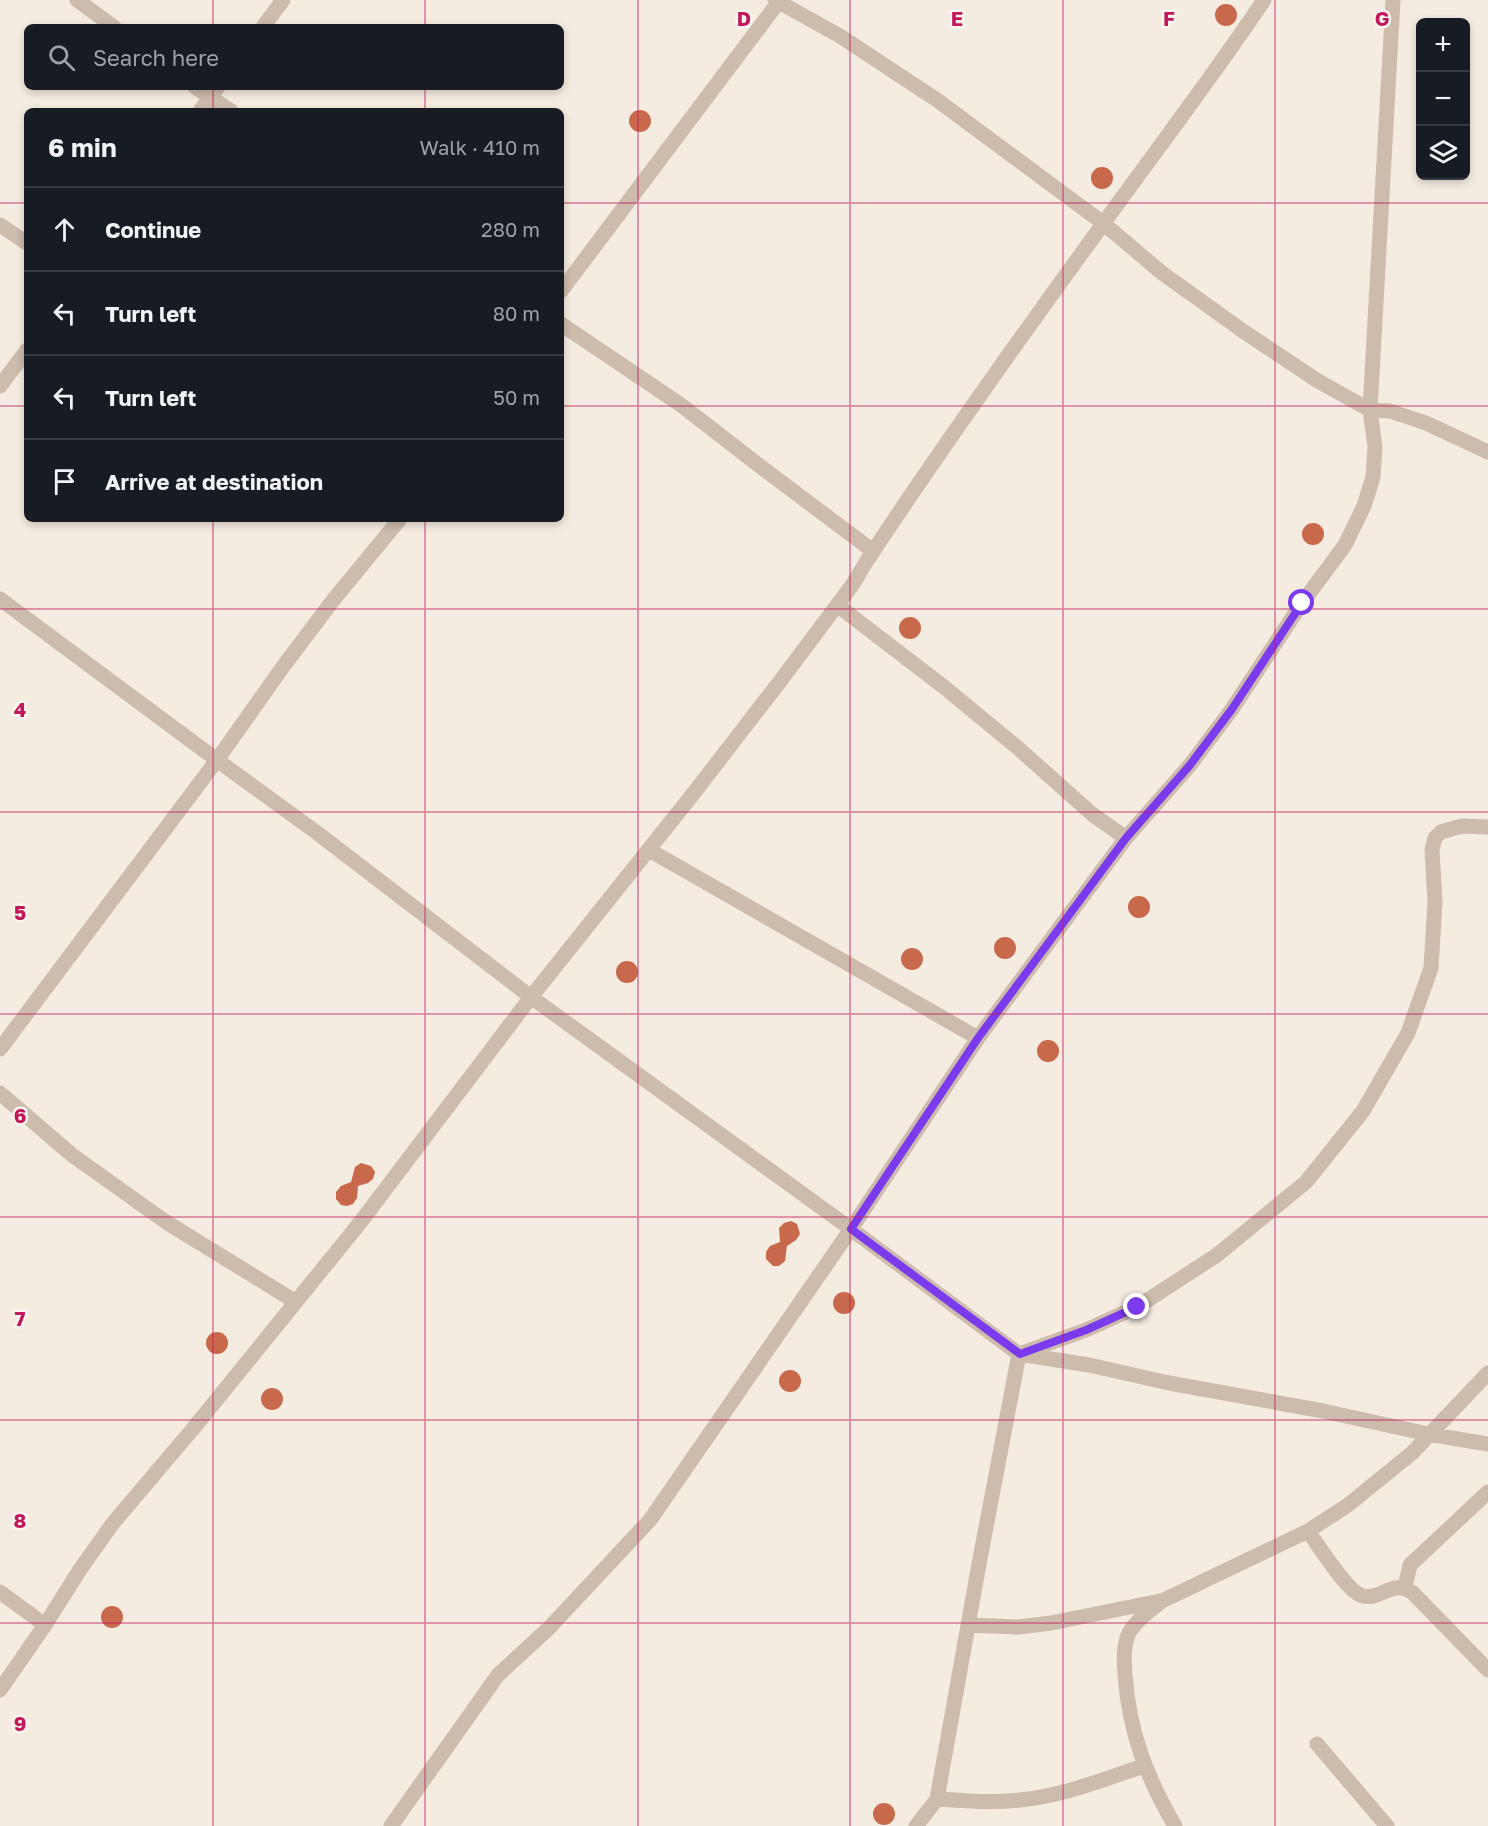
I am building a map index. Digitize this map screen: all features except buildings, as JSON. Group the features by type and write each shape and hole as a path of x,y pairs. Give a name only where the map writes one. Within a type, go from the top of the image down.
{"street":[{"path":"77,0 110,24"},
{"path":"265,24 283,0"},
{"path":"0,1690 113,1523 192,1430 359,1224 531,997 693,794 853,584 957,429 1103,224 1217,70 1264,0"},
{"path":"391,1826 498,1675 549,1628 650,1520 851,1229 978,1038 1126,838 1190,765 1232,709 1302,603 1345,545 1364,506 1372,477 1375,447 1370,410 1393,0"},
{"path":"564,287 778,1 840,36 938,100 1103,224 1162,273 1318,381 1370,410 1390,411 1426,423 1488,452"},
{"path":"202,108 214,92 228,108"},
{"path":"0,225 24,241"},
{"path":"564,326 681,405 873,551"},
{"path":"0,386 24,354"},
{"path":"0,1049 216,760 288,659 398,522"},
{"path":"0,598 316,832 531,997 1020,1354 1089,1365 1428,1434 1488,1444"},
{"path":"837,605 944,687 1018,748 1092,814 1126,838"},
{"path":"1020,1354 1086,1330 1137,1307 1217,1255 1306,1182 1363,1111 1408,1033 1431,968 1435,902 1432,850 1435,838 1441,832 1462,826 1488,827"},
{"path":"649,850 978,1038"},
{"path":"0,1093 72,1155 166,1222 296,1302"},
{"path":"916,1826 938,1799 968,1625 1020,1354"},
{"path":"968,1625 1019,1627 1162,1600 1308,1532 1348,1505 1412,1453 1488,1373"},
{"path":"1405,1587 1410,1565 1488,1492"},
{"path":"1308,1532 1357,1593 1371,1596 1392,1588 1405,1587 1488,1670"},
{"path":"0,1592 45,1625"},
{"path":"1162,1600 1130,1631 1125,1644 1124,1664 1126,1693 1135,1739 1144,1766 1175,1826"},
{"path":"1317,1744 1387,1826"},
{"path":"938,1799 981,1803 1021,1800 1063,1792 1144,1766"}],"route":[{"path":"1137,1307 1086,1330 1020,1354 851,1229 978,1038 1126,838 1190,765 1232,709 1302,603"}]}
